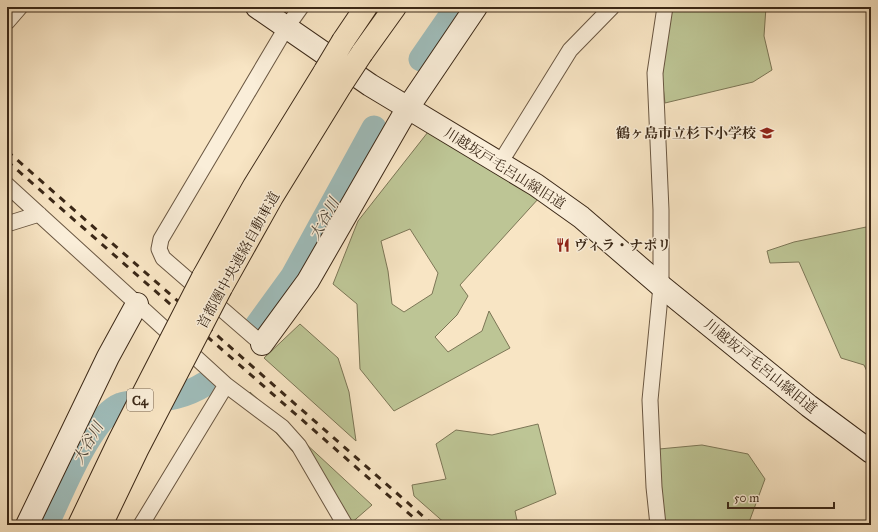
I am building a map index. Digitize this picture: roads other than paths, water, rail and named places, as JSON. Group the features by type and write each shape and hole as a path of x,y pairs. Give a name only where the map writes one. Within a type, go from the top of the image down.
{"highway":[{"name":"首都圏中央連絡自動車道","path":"78,525 203,276 254,186 324,71 366,7"},
{"name":"首都圏中央連絡自動車道","path":"101,525 137,450 221,288 272,197 341,85 395,7"}],"street":[{"path":"7,22 20,7"},
{"name":"川越坂戸毛呂山線旧道","path":"258,7 286,28 407,109 452,134 536,185 581,217 661,286 809,406 871,452"},
{"path":"301,7 286,28 161,239 159,249 162,258 262,344 308,281 407,109 476,7"},
{"path":"500,163 570,50 612,7"},
{"path":"658,525 654,487 650,400 661,286 661,210 655,73 665,7"},
{"path":"7,185 226,385 282,427 299,446 345,525"},
{"path":"7,224 39,214"},
{"path":"27,525 105,363 137,304"},
{"path":"141,525 226,385"}],"waterway":[{"name":"大谷川","path":"421,59 457,7"},
{"name":"大谷川","path":"256,327 293,276 374,128"},
{"name":"大谷川","path":"46,525 68,477 88,440 109,412 128,403 175,397 190,392 205,384"}],"railway":[{"path":"7,151 433,525"},
{"path":"7,161 422,525"}],"place":[{"name":"鶴ヶ島市立杉下小学校","path":"767,133"},
{"name":"ヴィラ・ナポリ","path":"563,245"}]}
